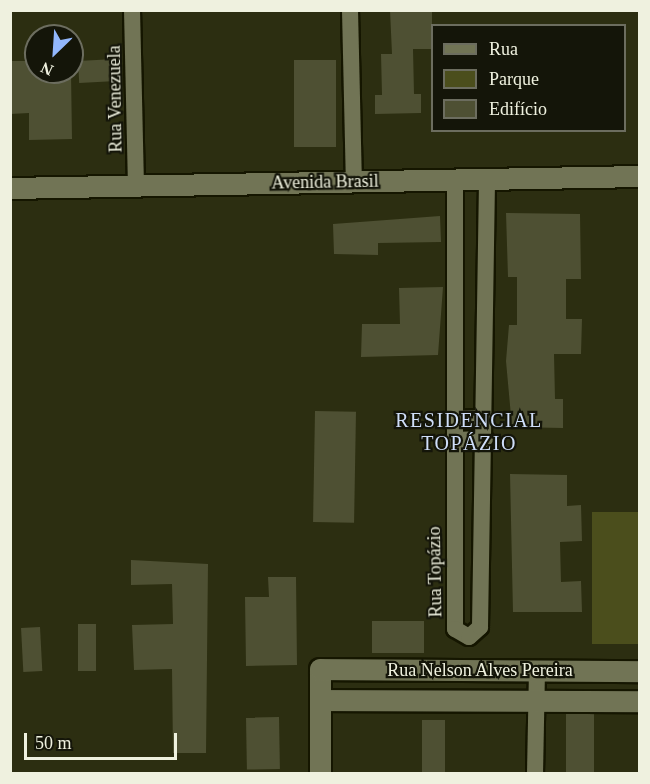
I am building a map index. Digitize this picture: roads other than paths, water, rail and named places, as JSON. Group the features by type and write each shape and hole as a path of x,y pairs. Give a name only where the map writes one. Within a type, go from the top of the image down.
{"street":[{"name":"Rua Venezuela","path":"132,10 136,186"},
{"path":"350,10 354,182"},
{"name":"Avenida Brasil","path":"10,188 639,176"},
{"name":"Rua Topázio","path":"455,180 453,440 455,629 470,637 480,627 485,439 483,418 487,179"},
{"path":"453,419 483,418"},
{"path":"453,440 485,439"},
{"name":"Rua Nelson Alves Pereira","path":"639,671 320,669 320,700 639,701"},
{"path":"535,774 537,670"},
{"path":"320,700 320,774"}],"district":[{"name":"RESIDENCIAL TOPÁZIO","path":"469,432"}]}
